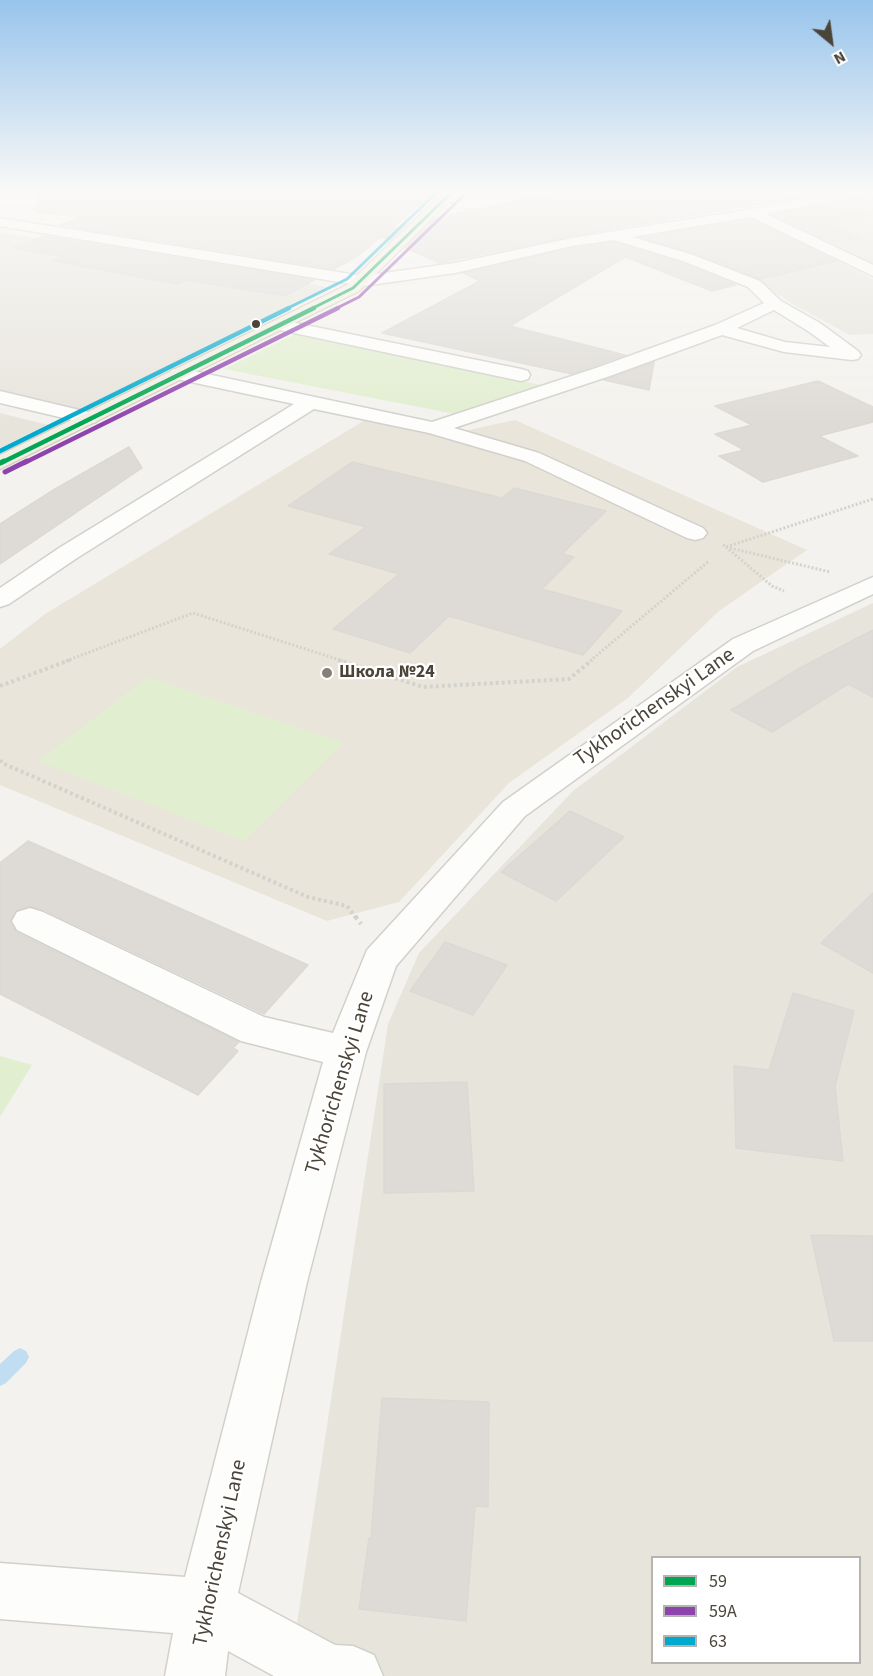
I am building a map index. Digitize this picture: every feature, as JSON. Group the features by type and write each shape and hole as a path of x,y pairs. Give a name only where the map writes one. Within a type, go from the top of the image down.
{"main road":[{"path":"0,463 337,298 363,281 377,267"}],"street":[{"path":"278,267 363,281 458,267"},
{"path":"711,267 754,284 775,304 814,327 852,355"},
{"path":"433,428 603,372 722,329 775,304"},
{"path":"281,325 521,375"},
{"path":"722,329 784,347 873,356"},
{"path":"179,374 433,428 532,457 694,533"},
{"path":"0,397 89,418"},
{"path":"0,599 69,552 311,402"},
{"name":"Tykhorichenskyi Lane","path":"195,1676 206,1606 284,1282 346,1052 380,960 514,809 743,645 856,580"},
{"path":"30,921 255,1030 346,1052"},
{"path":"0,1591 206,1606 329,1674 353,1676"}],"path":[{"path":"0,686 193,613 423,687 569,679 726,547 873,499"},
{"path":"694,533 726,547 856,580"},
{"path":"726,547 772,586"},
{"path":"0,760 2,763 308,897 347,906 364,928"}],"shaded area":[{"path":"0,267 209,267 333,288 74,412 0,394"},
{"path":"730,267 850,267 873,279 873,334 850,335 794,305 752,277"},
{"path":"0,413 48,425 0,448"},
{"name":"Школа №24","path":"370,417 445,435 515,420 807,550 719,611 628,698 509,783 399,902 327,921 0,785 0,649 45,614"},
{"path":"873,603 873,1676 289,1676 388,1024 419,953 573,791 737,667"}],"green space":[{"path":"297,333 546,386 455,414 224,369"},
{"path":"148,677 344,743 244,841 38,761"},
{"path":"0,1056 32,1065 0,1117"}],"building":[{"path":"86,267 236,267 314,280 285,296 188,280 177,284"},
{"path":"488,267 608,267 510,326 625,355 572,374 382,333 480,281 463,273"},
{"path":"651,267 692,267 736,285 712,291"},
{"path":"731,267 810,267 761,279"},
{"path":"654,362 649,390 604,380 611,378"},
{"path":"818,381 873,407 873,422 819,436 858,456 763,482 719,456 744,450 715,434 752,425 715,406"},
{"path":"129,447 142,468 0,564 0,524 55,489"},
{"path":"352,462 502,498 514,488 606,511 562,554 574,557 542,589 622,611 583,655 449,616 410,653 333,629 399,574 329,554 366,527 288,506"},
{"path":"873,630 873,697 848,684 772,732 731,710 800,668"},
{"path":"570,811 624,837 556,901 501,872"},
{"path":"28,841 308,965 264,1014 44,910 29,906 15,911 10,922 16,932 239,1042 233,1048 238,1051 198,1095 0,994 0,863"},
{"path":"873,893 873,973 821,943"},
{"path":"445,942 507,965 473,1015 410,991"},
{"path":"793,993 854,1011 835,1086 843,1161 736,1148 734,1066 769,1070"},
{"path":"467,1082 474,1191 384,1193 384,1084"},
{"path":"811,1235 873,1236 873,1341 834,1341"},
{"path":"382,1398 489,1402 488,1507 475,1506 466,1621 359,1609 369,1538 371,1538"}],"waterway":[{"path":"0,1377 20,1357"}],"transit line":[{"name":"63","path":"0,451 347,279 359,267"},
{"name":"59","path":"0,463 353,288 374,267"},
{"name":"59А","path":"5,472 359,297 390,267"}],"place":[{"name":"Школа №24","path":"327,673"}]}
